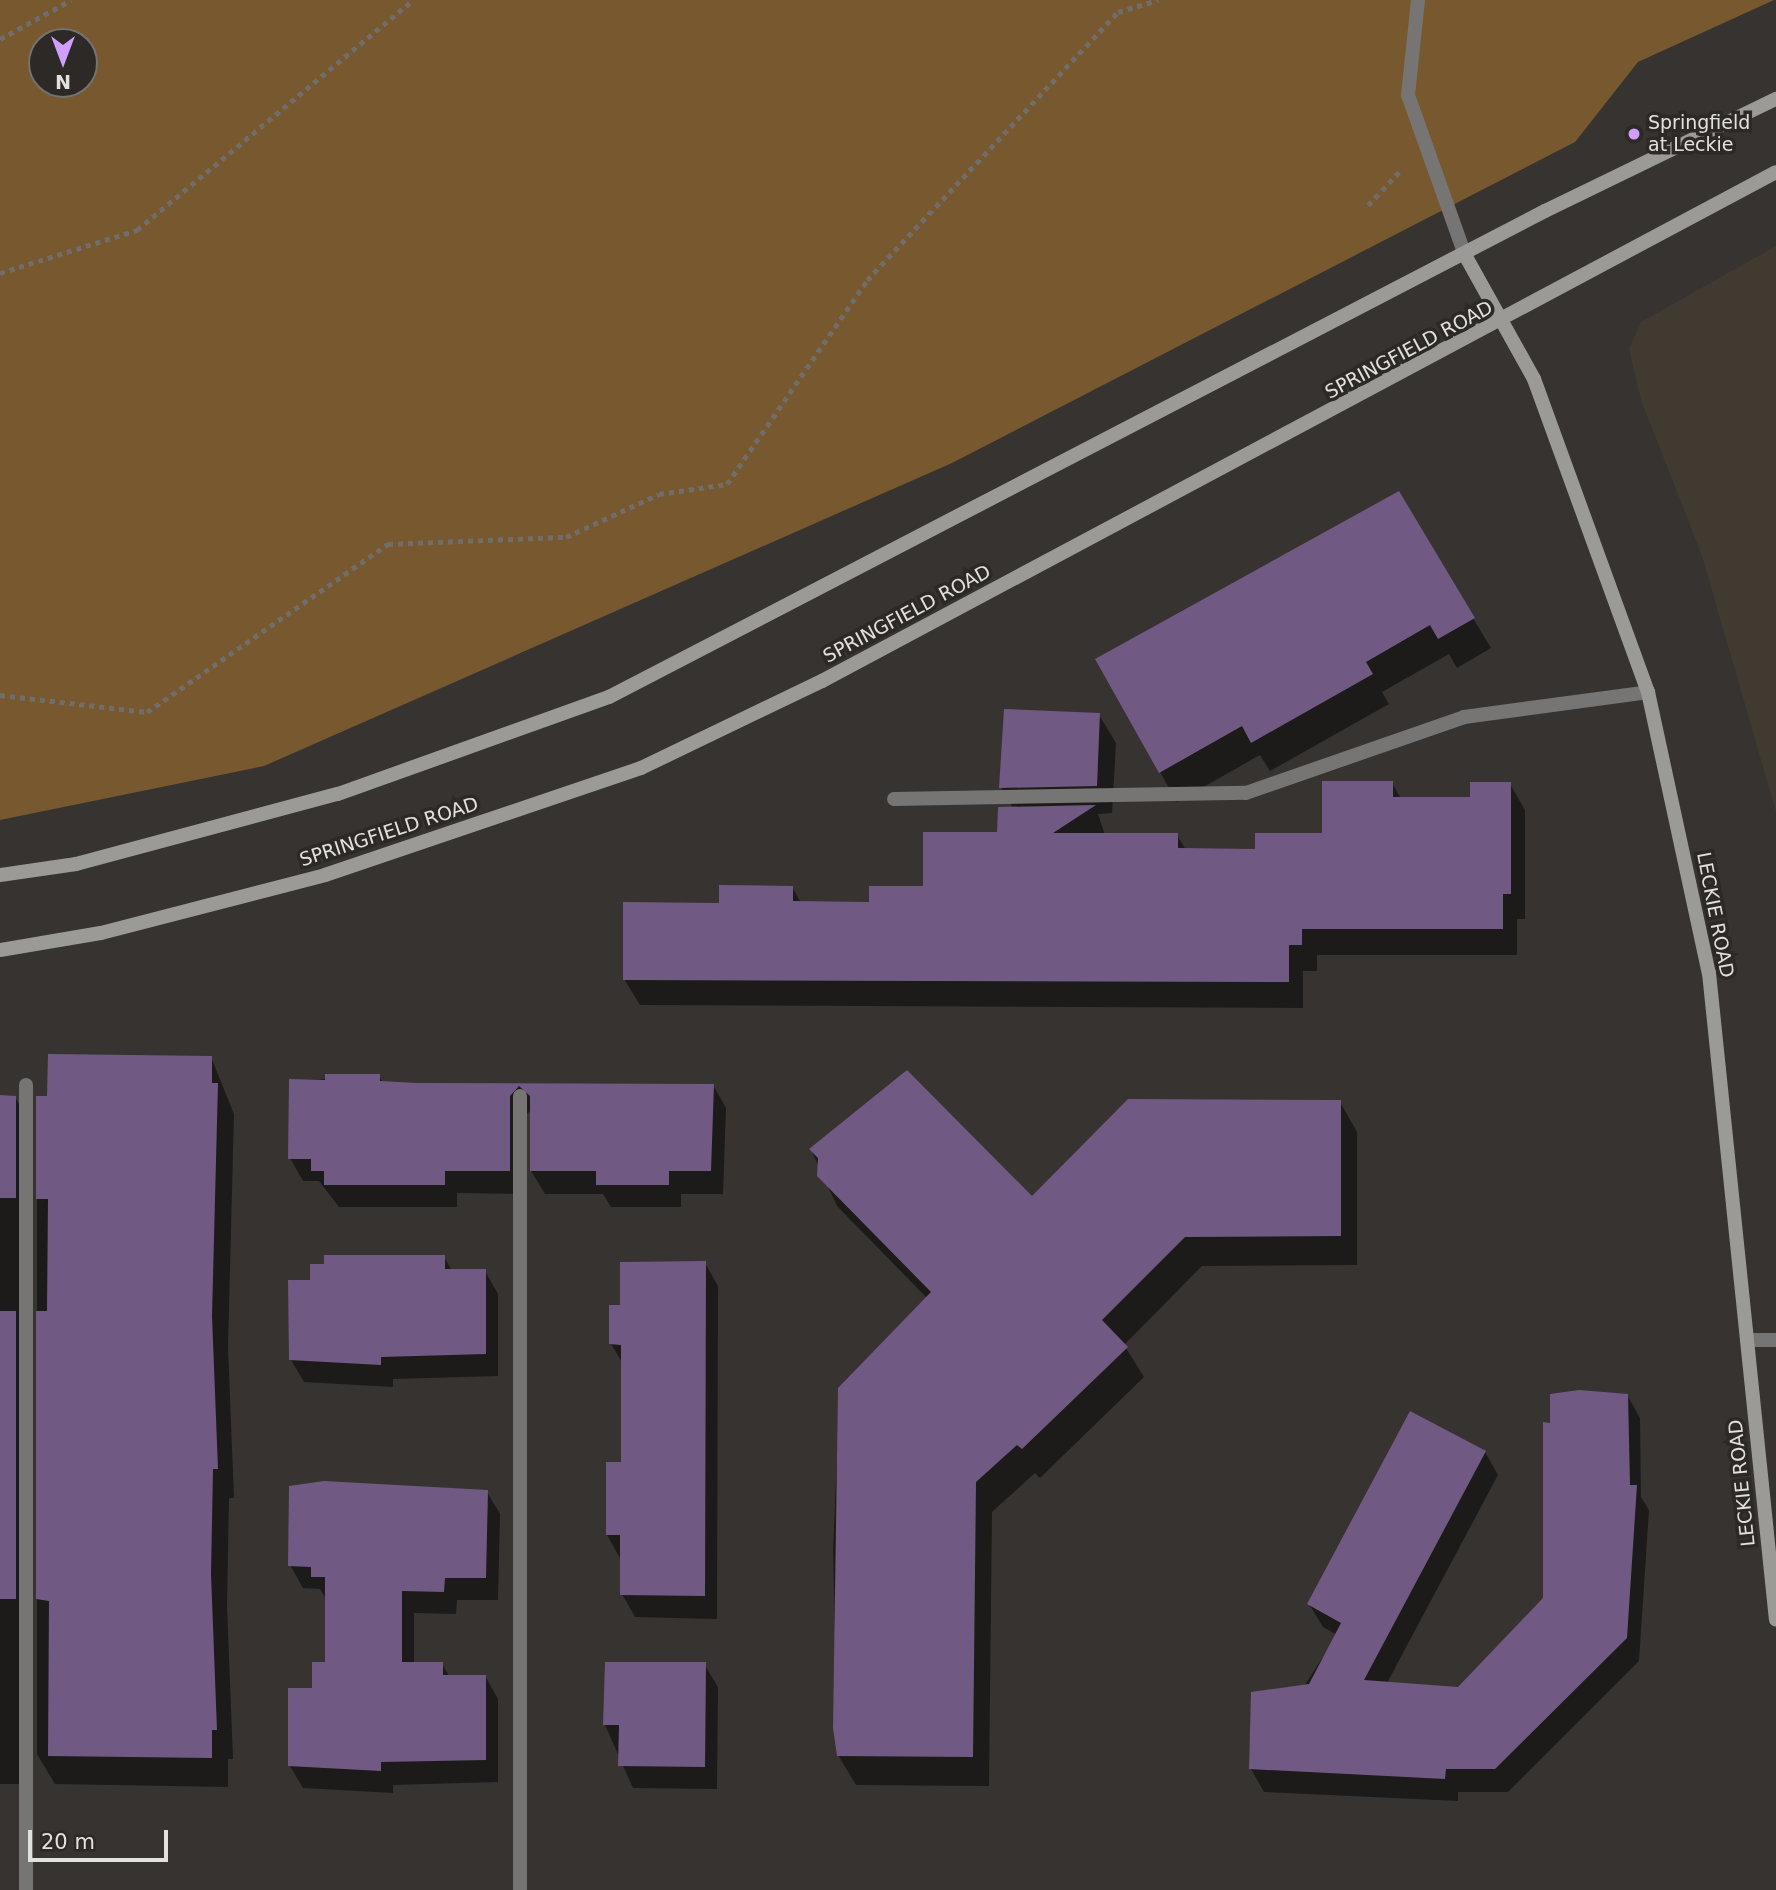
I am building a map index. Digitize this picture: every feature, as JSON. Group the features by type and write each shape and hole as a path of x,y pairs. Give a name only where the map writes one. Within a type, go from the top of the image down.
{"main road":[{"path":"0,875 76,864 338,794 609,697 1465,255 1776,99"},
{"name":"SPRINGFIELD ROAD","path":"0,950 101,933 325,875 641,768 822,681 1503,321 1776,172"},
{"name":"LECKIE ROAD","path":"1465,255 1535,379 1648,692 1709,973 1776,1620"}],"lane":[{"path":"1418,0 1408,94 1465,255"},
{"path":"894,799 1246,793 1464,718 1648,692"},
{"path":"26,1085 26,1890"},
{"path":"520,1096 520,1890"},
{"path":"1747,1340 1776,1340"}],"path":[{"path":"0,39 71,0"},
{"path":"0,273 137,230 413,0"},
{"path":"0,695 147,712 388,544 566,537 659,494 727,484 867,280 1118,12 1158,0"},
{"path":"1368,205 1426,142"}],"shaded area":[{"path":"0,0 1774,0 1638,62 1575,142 952,463 264,766 0,820"},
{"path":"1776,246 1776,812 1702,556 1641,400 1629,349 1641,322"}],"building":[{"path":"1399,491 1475,618 1438,639 1430,625 1366,662 1373,674 1251,743 1242,726 1159,773 1095,659"},
{"path":"1004,709 1100,713 1097,786 999,788"},
{"path":"1322,781 1393,781 1393,797 1470,797 1470,782 1511,782 1511,894 1503,894 1503,929 1302,929 1302,945 1289,945 1289,982 623,980 623,902 719,903 719,885 793,886 793,901 869,902 869,886 923,886 923,832 997,832 998,807 1096,805 1053,833 1178,833 1178,848 1255,849 1255,833 1322,833"},
{"path":"48,1054 212,1056 212,1083 218,1083 212,1316 218,1469 213,1469 211,1574 217,1730 212,1730 212,1758 48,1756 49,1601 36,1599 36,1311 47,1311 48,1199 36,1199 36,1096 47,1096"},
{"path":"907,1070 1032,1196 1128,1099 1341,1100 1341,1236 1185,1237 1102,1320 1128,1347 1022,1449 1017,1445 976,1482 973,1757 837,1756 833,1728 838,1388 931,1292 817,1176 818,1158 809,1149"},
{"path":"325,1074 380,1074 380,1081 417,1083 714,1084 711,1171 669,1171 669,1185 596,1185 596,1171 530,1171 530,1096 519,1086 510,1096 510,1171 445,1171 445,1185 324,1185 324,1171 311,1171 311,1159 288,1159 289,1079 325,1080"},
{"path":"0,1095 16,1096 16,1198 0,1198"},
{"path":"324,1255 445,1255 445,1269 486,1269 486,1354 381,1357 381,1365 289,1360 288,1280 310,1280 310,1264 324,1264"},
{"path":"706,1261 705,1596 620,1595 620,1535 606,1535 606,1462 621,1462 621,1345 609,1344 609,1305 620,1305 620,1262"},
{"path":"0,1311 16,1311 16,1599 0,1599"},
{"path":"1579,1390 1628,1394 1630,1485 1637,1485 1627,1638 1495,1769 1446,1769 1445,1779 1249,1769 1251,1692 1309,1684 1341,1623 1307,1604 1410,1411 1486,1451 1364,1680 1458,1687 1543,1598 1543,1422 1550,1423 1550,1394"},
{"path":"324,1481 488,1490 486,1578 445,1578 444,1592 402,1591 402,1662 443,1662 443,1675 486,1675 486,1760 381,1762 381,1771 288,1766 288,1688 312,1688 312,1662 325,1662 325,1577 311,1577 311,1567 288,1566 289,1486"},
{"path":"605,1662 706,1662 705,1767 618,1766 619,1725 603,1725"}],"place":[{"name":"Springfield at Leckie","path":"1634,134"}]}
